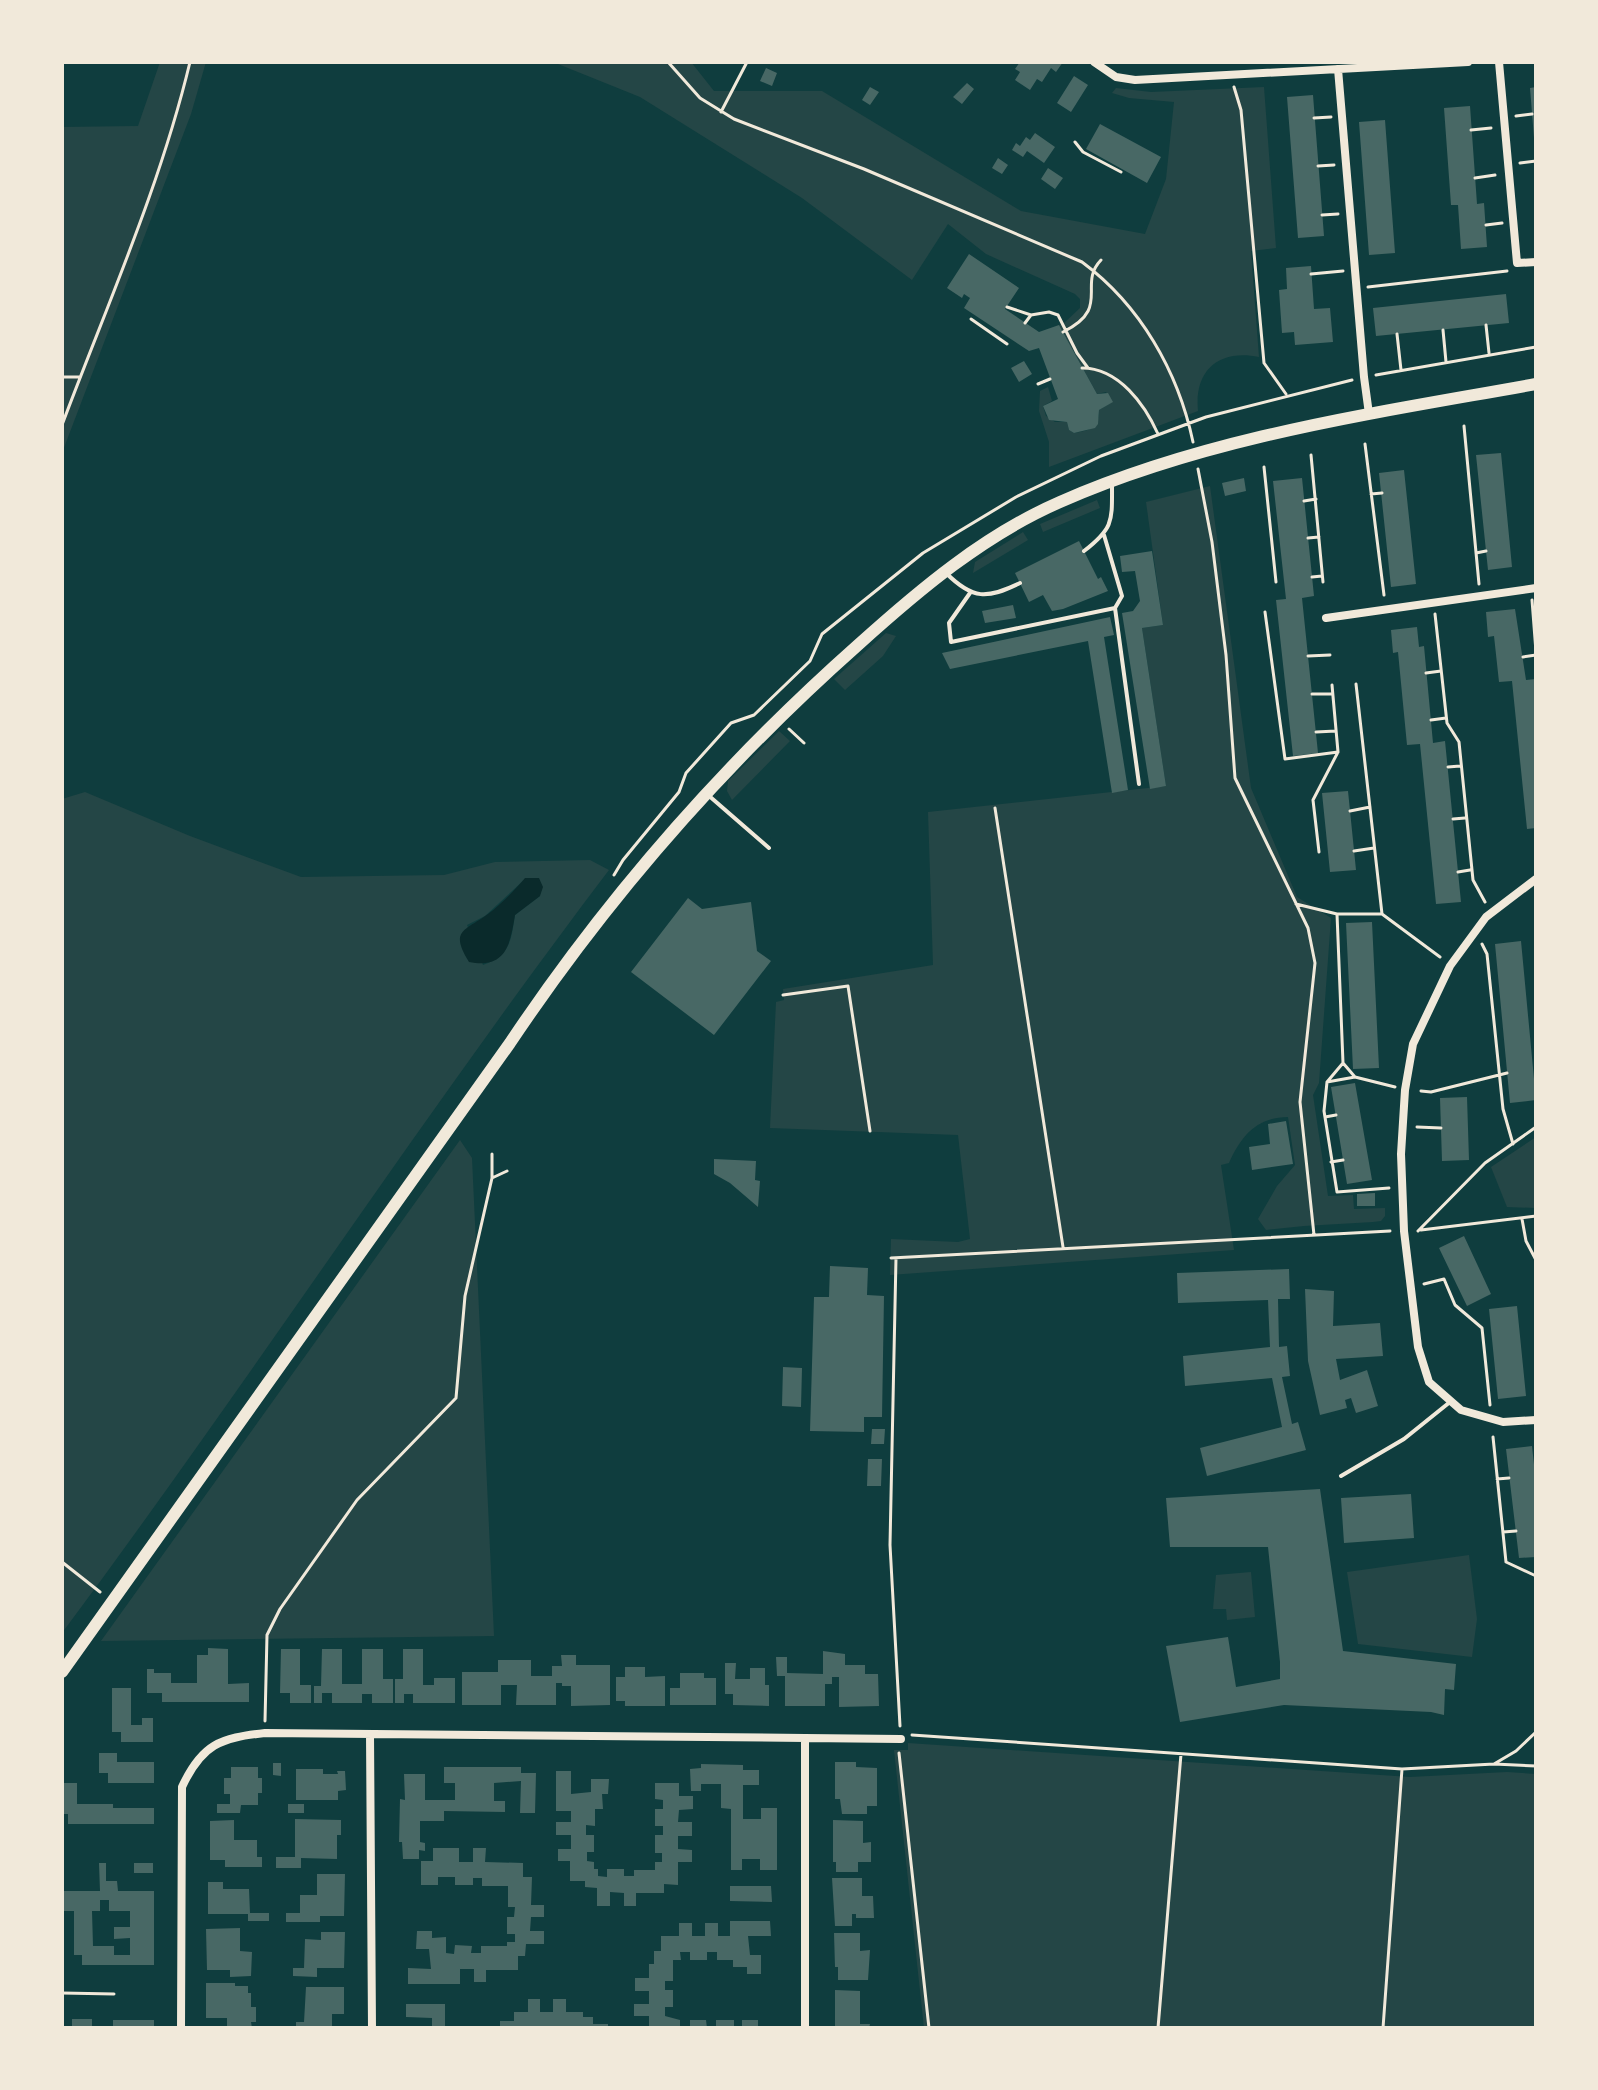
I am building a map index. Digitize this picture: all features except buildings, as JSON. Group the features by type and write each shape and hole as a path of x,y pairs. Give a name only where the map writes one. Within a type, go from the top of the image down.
{"main road":[{"path":"62,1672 569,956 670,832 769,727 837,663 945,571 978,548 1057,503 1112,481 1195,453 1369,414 1536,384"}],"street":[{"path":"1094,62 1126,80 1468,62"},
{"path":"1499,62 1517,263 1536,262"},
{"path":"1338,69 1369,414"},
{"path":"1326,618 1536,588"},
{"path":"1536,879 1486,917 1450,966 1413,1044 1405,1090 1401,1154 1404,1231 1418,1347 1429,1382 1461,1410 1503,1422 1536,1420"},
{"path":"181,2028 182,1787 193,1763 217,1743 265,1733 901,1739"},
{"path":"370,1734 372,2028"},
{"path":"805,1738 805,2028"}],"lane":[{"path":"1084,551 1104,535 1111,521 1112,481"},
{"path":"1104,535 1122,596 1115,608 1139,784"},
{"path":"945,571 960,587 984,596 1003,592 1020,583"},
{"path":"970,593 949,623 951,642 1115,608"},
{"path":"706,793 769,848"},
{"path":"1341,1476 1404,1439 1450,1402"}],"path":[{"path":"62,425 143,216 178,111 190,62"},
{"path":"668,62 700,98 721,112 1082,262 1124,299 1166,363 1189,423 1212,542 1226,655 1235,778 1308,928 1315,963 1300,1102 1314,1235"},
{"path":"721,112 747,62"},
{"path":"1232,75 1241,110 1264,363 1286,395"},
{"path":"1471,130 1505,126"},
{"path":"1075,142 1083,152 1121,172"},
{"path":"1475,178 1509,174"},
{"path":"1065,332 1078,323 1092,303 1093,270 1101,260"},
{"path":"1358,288 1505,273 1517,263"},
{"path":"1311,274 1356,270"},
{"path":"1007,307 1031,315 1054,313 1061,318 1065,332 1083,364 1114,380 1137,397 1158,434"},
{"path":"1025,323 1031,315"},
{"path":"971,319 1007,344"},
{"path":"1486,325 1489,354"},
{"path":"1443,330 1446,362"},
{"path":"1397,334 1401,371"},
{"path":"1082,368 1088,368"},
{"path":"62,377 80,377"},
{"path":"1038,384 1050,379"},
{"path":"611,880 623,860 679,792 686,773 731,723 754,715 810,661 822,634 923,553 1057,475 1189,423"},
{"path":"1464,426 1479,588"},
{"path":"1365,444 1385,603"},
{"path":"1311,455 1323,582"},
{"path":"1264,467 1276,582"},
{"path":"1469,477 1478,475"},
{"path":"1371,494 1382,493"},
{"path":"1304,501 1316,499"},
{"path":"1472,513 1482,512"},
{"path":"1376,531 1385,530"},
{"path":"1308,538 1319,537"},
{"path":"1476,553 1486,551"},
{"path":"1381,569 1389,569"},
{"path":"1312,577 1322,576"},
{"path":"1523,657 1536,654 1532,600"},
{"path":"1265,612 1285,759 1338,752"},
{"path":"1435,614 1446,718 1459,742 1473,880 1485,902"},
{"path":"1308,656 1330,655"},
{"path":"1426,673 1441,671"},
{"path":"1356,684 1382,914"},
{"path":"1319,852 1313,800 1338,752 1332,685"},
{"path":"1312,694 1333,694"},
{"path":"1431,720 1446,718"},
{"path":"1316,732 1336,731"},
{"path":"1448,767 1461,766"},
{"path":"1350,811 1370,807"},
{"path":"995,808 1064,1249"},
{"path":"1453,819 1466,818"},
{"path":"1354,851 1375,848"},
{"path":"1458,872 1472,870"},
{"path":"1296,904 1337,914 1382,914 1440,957"},
{"path":"1337,914 1343,1063 1355,1077"},
{"path":"1482,944 1487,954 1503,1109 1513,1144"},
{"path":"1339,949 1347,948"},
{"path":"1488,971 1497,970"},
{"path":"783,995 848,986 870,1131"},
{"path":"1341,997 1349,996"},
{"path":"1493,1022 1502,1021"},
{"path":"1342,1044 1352,1044"},
{"path":"1343,1063 1327,1082 1325,1117 1337,1192 1390,1188"},
{"path":"1421,1091 1431,1092 1507,1073"},
{"path":"1327,1082 1355,1077 1396,1088"},
{"path":"1325,1117 1336,1115"},
{"path":"1417,1127 1441,1128"},
{"path":"1536,1127 1485,1163 1418,1231 1536,1216"},
{"path":"265,1733 267,1635 280,1609 357,1500 456,1398 465,1296 492,1178 492,1154"},
{"path":"1330,1162 1343,1160"},
{"path":"492,1178 507,1171"},
{"path":"1521,1217 1526,1241 1536,1260"},
{"path":"929,2028 899,1752 901,1739 890,1545 893,1258 1393,1231"},
{"path":"1424,1284 1444,1279 1455,1305 1482,1328 1490,1409"},
{"path":"1446,1284 1454,1279"},
{"path":"1483,1335 1492,1334"},
{"path":"1487,1378 1496,1377"},
{"path":"1493,1437 1506,1562 1536,1576"},
{"path":"1497,1479 1509,1478"},
{"path":"1503,1532 1516,1531"},
{"path":"62,1562 100,1592"},
{"path":"1494,1764 1516,1751 1536,1732"},
{"path":"901,1739 915,1735 1402,1769 1494,1764 1536,1766"},
{"path":"1158,2028 1181,1754"},
{"path":"1383,2028 1402,1769"},
{"path":"62,1993 114,1994"}],"shaded area":[{"path":"160,62 206,62 191,114 62,453 62,127 138,126"},
{"path":"553,62 691,62 714,91 822,91 1021,211 1145,234 1166,179 1174,102 1129,98 1112,93 1116,88 1151,92 1264,87 1276,248 1251,251 1259,357 1232,356 1212,366 1200,384 1198,411 1049,467 1049,442 1039,411 1040,391 1048,387 1052,401 1043,406 1046,416 1055,422 1067,422 1069,430 1074,433 1093,427 1099,410 1112,402 1106,392 1097,394 1059,325 1080,308 1080,299 1075,294 986,254 948,224 912,280 802,198 640,97"},
{"path":"1210,486 1251,788 1297,897 1331,918 1319,1083 1313,1095 1328,1196 1353,1195 1354,1209 1385,1208 1385,1216 1381,1221 1373,1222 1266,1230 1258,1219 1277,1186 1295,1165 1288,1117 1277,1118 1251,1130 1229,1163 1221,1165 1234,1250 890,1275 891,1239 958,1242 970,1239 958,1135 770,1128 776,1002 784,1000 783,989 933,965 928,812 1166,786 1142,628 1163,625 1146,502"},
{"path":"1097,500 1100,508 1043,532 1040,524"},
{"path":"1023,532 1028,540 973,573 975,562"},
{"path":"886,633 896,636 883,656 845,690 834,679"},
{"path":"779,731 790,741 732,800 727,791 728,781"},
{"path":"85,792 190,836 301,877 444,875 495,862 590,860 609,870 470,1059 200,1443 62,1633 62,799","holes":["525,879 540,896 515,915 504,952 483,965 467,925 485,916"]},
{"path":"525,878 539,878 543,887 540,896 515,915 504,952 491,962 469,962 460,943 462,932 498,906"},
{"path":"1536,1137 1536,1208 1507,1207 1491,1167"},
{"path":"460,1140 472,1158 494,1636 101,1641"},
{"path":"1469,1555 1477,1619 1472,1657 1358,1644 1347,1572"},
{"path":"1251,1572 1255,1617 1227,1620 1226,1609 1213,1609 1216,1575"},
{"path":"908,1743 1410,1777 1507,1772 1536,1774 1536,2028 924,2028 894,1750 908,1750"}]}
